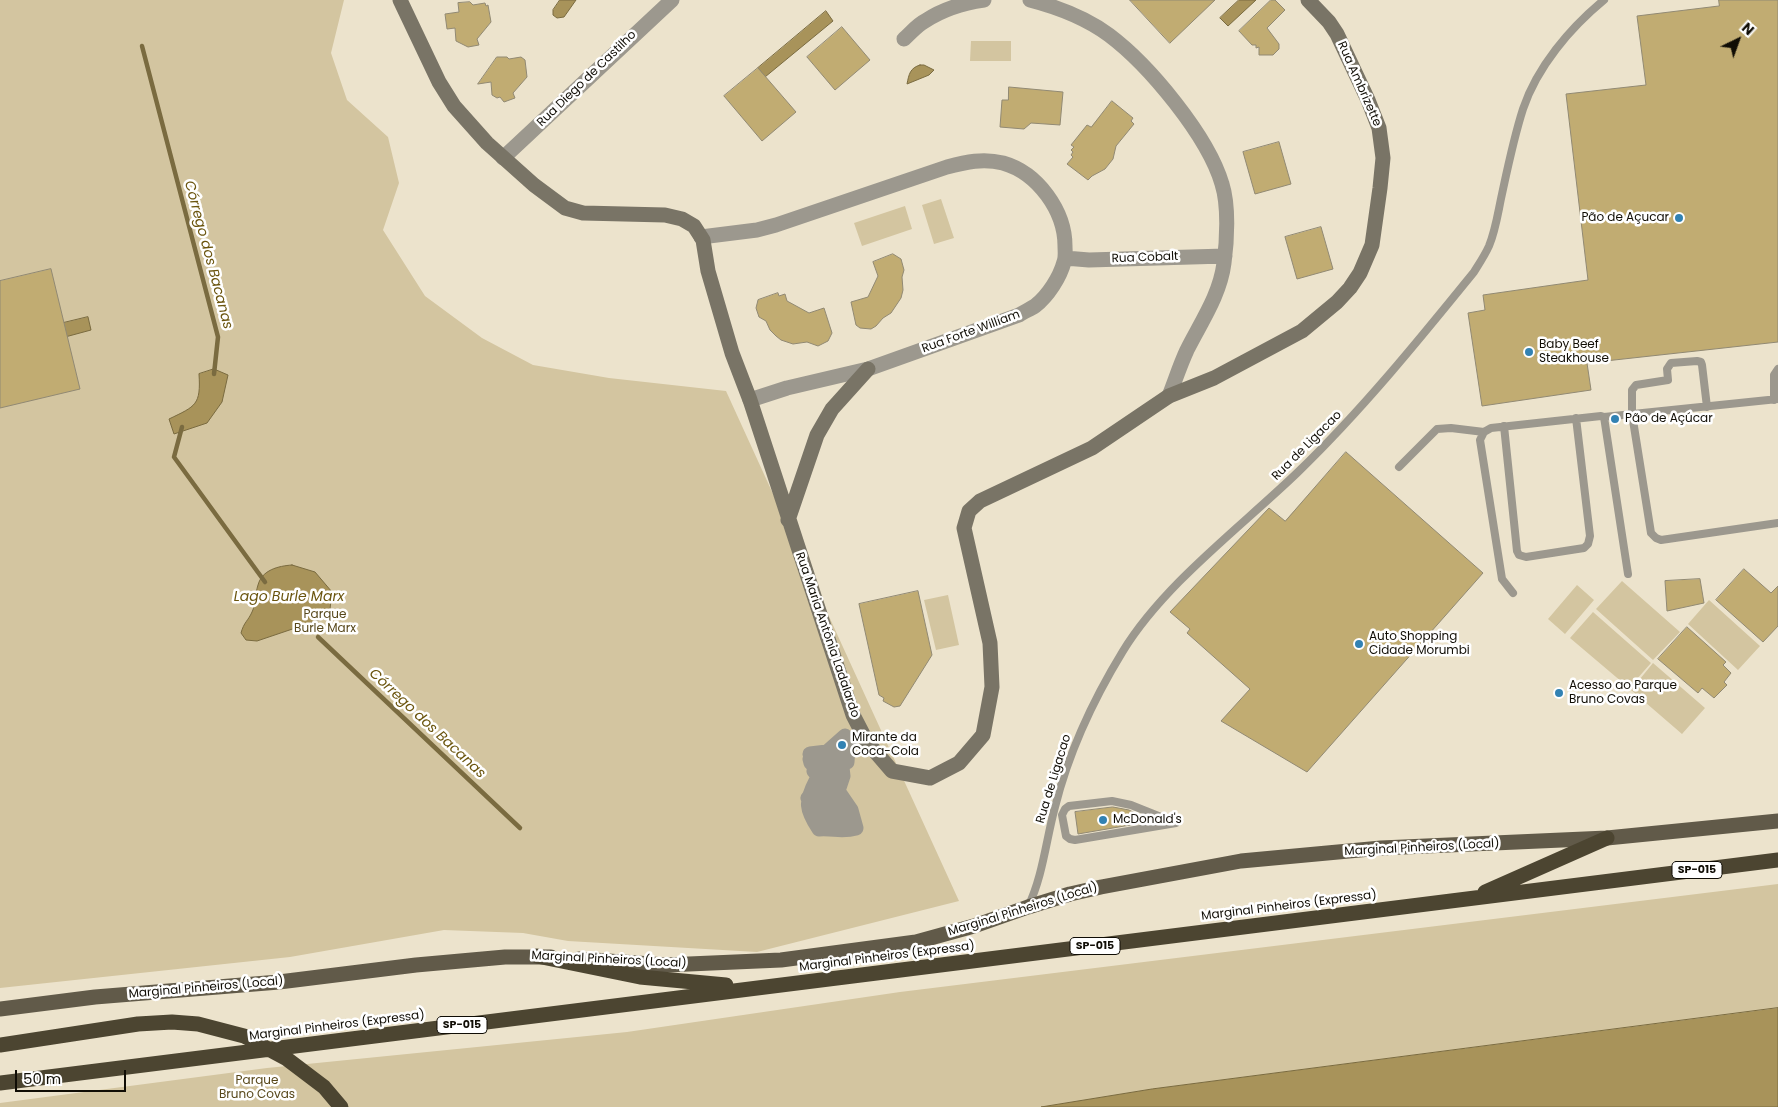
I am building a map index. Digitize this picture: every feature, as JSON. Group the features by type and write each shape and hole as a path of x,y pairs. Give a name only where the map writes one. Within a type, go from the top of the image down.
{"highway":[{"path":"1472,898 1607,838"},
{"name":"Marginal Pinheiros (Expressa)","path":"0,1083 1778,860"},
{"path":"537,956 640,978 754,988"},
{"path":"0,1046 138,1024 172,1022 198,1024 244,1036 287,1059 324,1087 341,1107"}],"main road":[{"name":"Marginal Pinheiros (Local)","path":"0,1009 95,997 279,982 416,964 537,956 666,965 781,960 916,942 974,926 1028,907 1101,887 1241,862 1381,848 1607,838 1778,821"}],"street":[{"path":"400,0 440,82 454,106 487,143 534,185 565,208 583,214 665,216 682,219 694,226 701,237"},
{"name":"Rua Diego de Castilho","path":"504,158 672,0"},
{"path":"904,39 924,21 939,13 962,4 984,0"},
{"path":"1030,0 1049,5 1080,18 1108,35 1134,58 1158,83 1204,143 1215,164 1223,186 1226,214 1224,264 1215,295 1186,351 1169,396"},
{"name":"Rua Ambrizette","path":"1302,331 1337,302 1350,288 1366,260 1372,245 1383,158 1379,128 1349,57 1333,28 1308,0"},
{"name":"Rua Forte William","path":"701,237 757,230 947,167 972,161 1003,164 1018,170 1036,182 1047,195 1060,222 1065,241 1065,258 1058,275 1046,294 1035,306 1019,315 868,369 787,388 750,400"},
{"name":"Rua Maria Antônia Ladalardo","path":"701,237 708,271 732,353 750,400 853,715 867,742 892,771 930,778 959,763 983,735 992,687 990,643 964,528 969,511 998,492 1092,448 1169,396 1232,369 1302,331"},
{"name":"Rua Cobalt","path":"1065,258 1089,260 1224,256"},
{"path":"788,520 817,435 832,409 868,369"},
{"path":"810,754 826,752 845,736 850,744 826,760 810,760 811,763 831,760 848,749 847,762 814,771 819,778 835,775 842,767 843,776 838,791 851,810 856,828 845,831 830,828 819,829 810,815 817,797 819,794 826,787 831,786 834,794 834,811 839,817 834,821 825,818 815,797 823,782 829,780 838,781 836,798 841,811 849,821 841,826 819,822 817,797"}],"lane":[{"name":"Rua de Ligacao","path":"1028,907 1036,890 1055,806 1072,752 1085,720 1125,649 1146,620 1182,580 1297,473 1362,408 1474,272 1494,232 1510,158 1524,108 1533,86 1550,57 1569,34 1604,0"},
{"path":"1707,407 1702,365 1700,362 1671,363 1667,369 1668,380 1634,386 1632,390 1632,414 1651,534 1661,540 1778,523"},
{"path":"1399,467 1437,429 1452,428 1484,432 1492,428 1504,426 1576,418 1604,417 1776,400 1774,374 1778,369"},
{"path":"1604,417 1628,574"},
{"path":"1504,426 1517,551 1519,555 1526,557 1584,548 1588,544 1590,536 1576,418"},
{"path":"1484,432 1480,440 1502,579 1513,593"},
{"path":"1112,801 1131,804 1176,824 1075,840 1066,836 1062,815 1065,808 1069,806 1112,801"}],"green space":[{"name":"Parque Burle Marx","path":"0,0 344,0 331,53 347,100 388,137 399,183 383,230 425,296 482,338 533,365 609,378 726,391 959,901 757,952 568,941 523,933 444,930 290,957 0,988"},
{"path":"971,41 1011,41 1011,61 970,61"},
{"path":"941,199 954,238 934,244 922,205"},
{"path":"905,206 912,229 862,246 854,223"},
{"path":"1622,581 1680,632 1653,660 1596,609"},
{"path":"1577,585 1594,600 1565,634 1548,619"},
{"path":"948,595 959,645 936,650 924,600"},
{"path":"1709,600 1760,646 1738,670 1688,624"},
{"path":"1593,612 1651,663 1629,688 1570,638"},
{"path":"1653,663 1705,708 1682,734 1631,690"},
{"name":"Parque Bruno Covas","path":"1778,884 1778,1008 1152,1089 1041,1107 0,1107 0,1103 267,1068 627,1032 900,992"}],"water":[{"path":"560,0 576,0 564,17 557,18 553,15 553,10"},
{"path":"1239,0 1256,0 1228,26 1220,18"},
{"path":"826,11 833,21 765,77 758,68"},
{"path":"920,65 934,70 929,75 907,84 911,72"},
{"path":"88,317 91,330 54,340 51,326"},
{"path":"214,369 228,375 222,402 207,423 174,434 169,419 185,411 195,403 199,392 199,374"},
{"name":"Lago Burle Marx","path":"292,565 315,572 332,592 330,609 322,619 257,641 246,640 241,633 243,626 251,615 260,580 271,570 281,566"},
{"path":"1778,1008 1778,1107 1041,1107 1152,1089"}],"building":[{"path":"1130,0 1215,0 1170,43"},
{"path":"1271,0 1275,0 1285,10 1267,28 1279,44 1279,49 1273,55 1259,55 1259,47 1256,48 1256,45 1252,45 1239,31"},
{"name":"Pão de Açucar","path":"1719,0 1778,0 1778,342 1587,363 1591,390 1482,406 1468,313 1485,310 1483,295 1588,280 1566,94 1646,85 1637,16 1719,6"},
{"path":"470,2 473,5 485,3 486,6 488,5 491,22 477,39 479,45 468,47 456,41 455,28 447,29 445,14 459,12 458,3"},
{"path":"842,27 870,60 835,90 807,57"},
{"path":"497,57 507,57 509,59 521,57 525,60 527,77 513,93 515,98 504,102 500,97 497,98 492,95 491,82 478,84"},
{"path":"758,68 796,112 762,141 724,96"},
{"path":"1009,87 1063,92 1060,125 1031,123 1024,129 1000,127 1002,100 1008,100"},
{"path":"1112,101 1133,118 1131,121 1134,124 1116,146 1113,159 1105,169 1088,180 1067,164 1073,157 1071,150 1074,147 1071,145 1087,125 1091,127"},
{"path":"1279,142 1291,184 1255,194 1243,152"},
{"path":"1321,227 1333,269 1297,279 1285,237"},
{"path":"893,254 901,259 904,270 901,298 891,313 876,326 871,329 860,328 856,325 851,302 868,297 878,276 873,262"},
{"path":"51,269 80,389 0,408 0,281"},
{"path":"778,293 779,296 785,294 787,301 809,313 824,308 832,333 828,341 818,346 807,342 793,344 776,336 770,330 766,321 759,317 756,308 758,300"},
{"path":"1346,452 1483,573 1307,772 1221,721 1250,689 1187,633 1190,629 1170,612 1269,508 1285,521"},
{"path":"1744,569 1771,593 1778,586 1778,626 1763,642 1716,600"},
{"path":"1700,579 1704,603 1667,611 1665,581"},
{"path":"918,591 932,655 900,706 894,707 883,701 884,698 879,695 859,604"},
{"path":"1687,627 1726,662 1723,665 1731,673 1724,682 1727,685 1714,698 1702,688 1698,693 1658,659"},
{"path":"1113,807 1135,813 1136,824 1078,834 1075,812"}],"waterway":[{"name":"Córrego dos Bacanas","path":"142,46 218,337 214,374"},
{"name":"Córrego dos Bacanas","path":"182,427 174,457 265,582"},
{"name":"Córrego dos Bacanas","path":"318,637 520,828"}],"place":[{"name":"Pão de Açucar","path":"1679,218"},
{"name":"Baby Beef Steakhouse","path":"1529,352"},
{"name":"Pão de Açúcar","path":"1615,419"},
{"name":"Auto Shopping Cidade Morumbi","path":"1359,644"},
{"name":"Acesso ao Parque Bruno Covas","path":"1559,693"},
{"name":"Mirante da Coca-Cola","path":"842,745"},
{"name":"McDonald's","path":"1103,820"}]}
